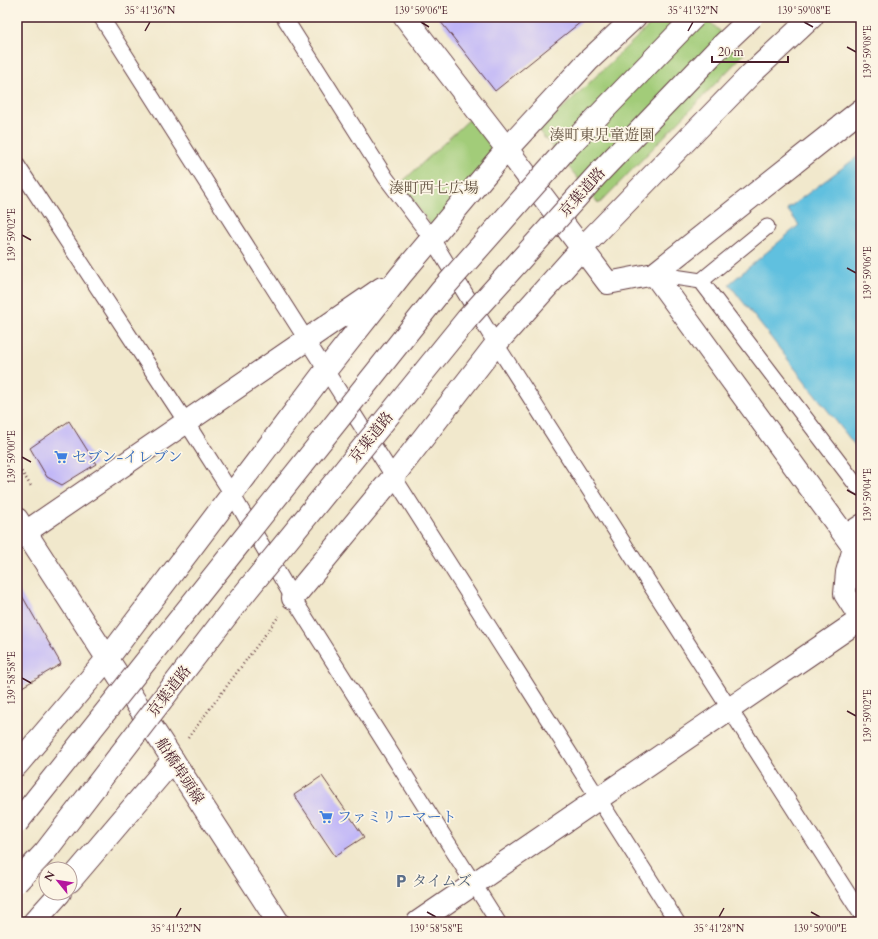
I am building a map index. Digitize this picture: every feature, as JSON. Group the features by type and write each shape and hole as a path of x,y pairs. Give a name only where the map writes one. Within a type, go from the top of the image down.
{"main road":[{"path":"405,17 508,149 608,283 654,274 861,110"},
{"path":"17,764 108,658 326,370 401,275 508,149 588,61 635,17"},
{"path":"17,823 440,292 569,146 694,17"},
{"name":"京葉道路","path":"17,882 45,852 235,605 467,319 597,175 716,51 752,17"},
{"path":"293,598 393,477 496,344 582,248 750,74 812,17"},
{"path":"418,922 861,619 845,594 847,572 855,538 654,274"},
{"path":"20,530 186,422 401,275"},
{"name":"船橋埠頭線","path":"20,530 108,658 278,922"},
{"path":"78,872 173,760"},
{"path":"34,922 53,901"}],"lane":[{"path":"101,17 677,922"},
{"path":"284,17 386,178 432,239 496,344 861,914"},
{"path":"17,165 232,494 293,598 498,922"},
{"path":"701,281 767,226"},
{"path":"654,274 701,281 857,486 861,488"}],"path":[{"path":"17,465 30,486"},
{"path":"173,760 203,717 293,598"}],"green space":[{"name":"湊町東児童遊園","path":"658,17 705,17 744,54 599,204 539,131"},
{"name":"湊町西七広場","path":"474,115 499,148 433,228 400,184"}],"water":[{"path":"861,154 861,453 729,284 799,225 787,209"}],"building":[{"path":"437,17 587,17 495,91"},
{"path":"69,421 96,464 62,485 47,477 30,448"},
{"path":"17,587 61,664 17,690"},
{"path":"322,776 364,837 335,856 294,795"}],"place":[{"name":"セブン-イレブン","path":"61,457"},
{"name":"ファミリーマート","path":"326,817"},
{"name":"タイムズ","path":"401,881"}]}
